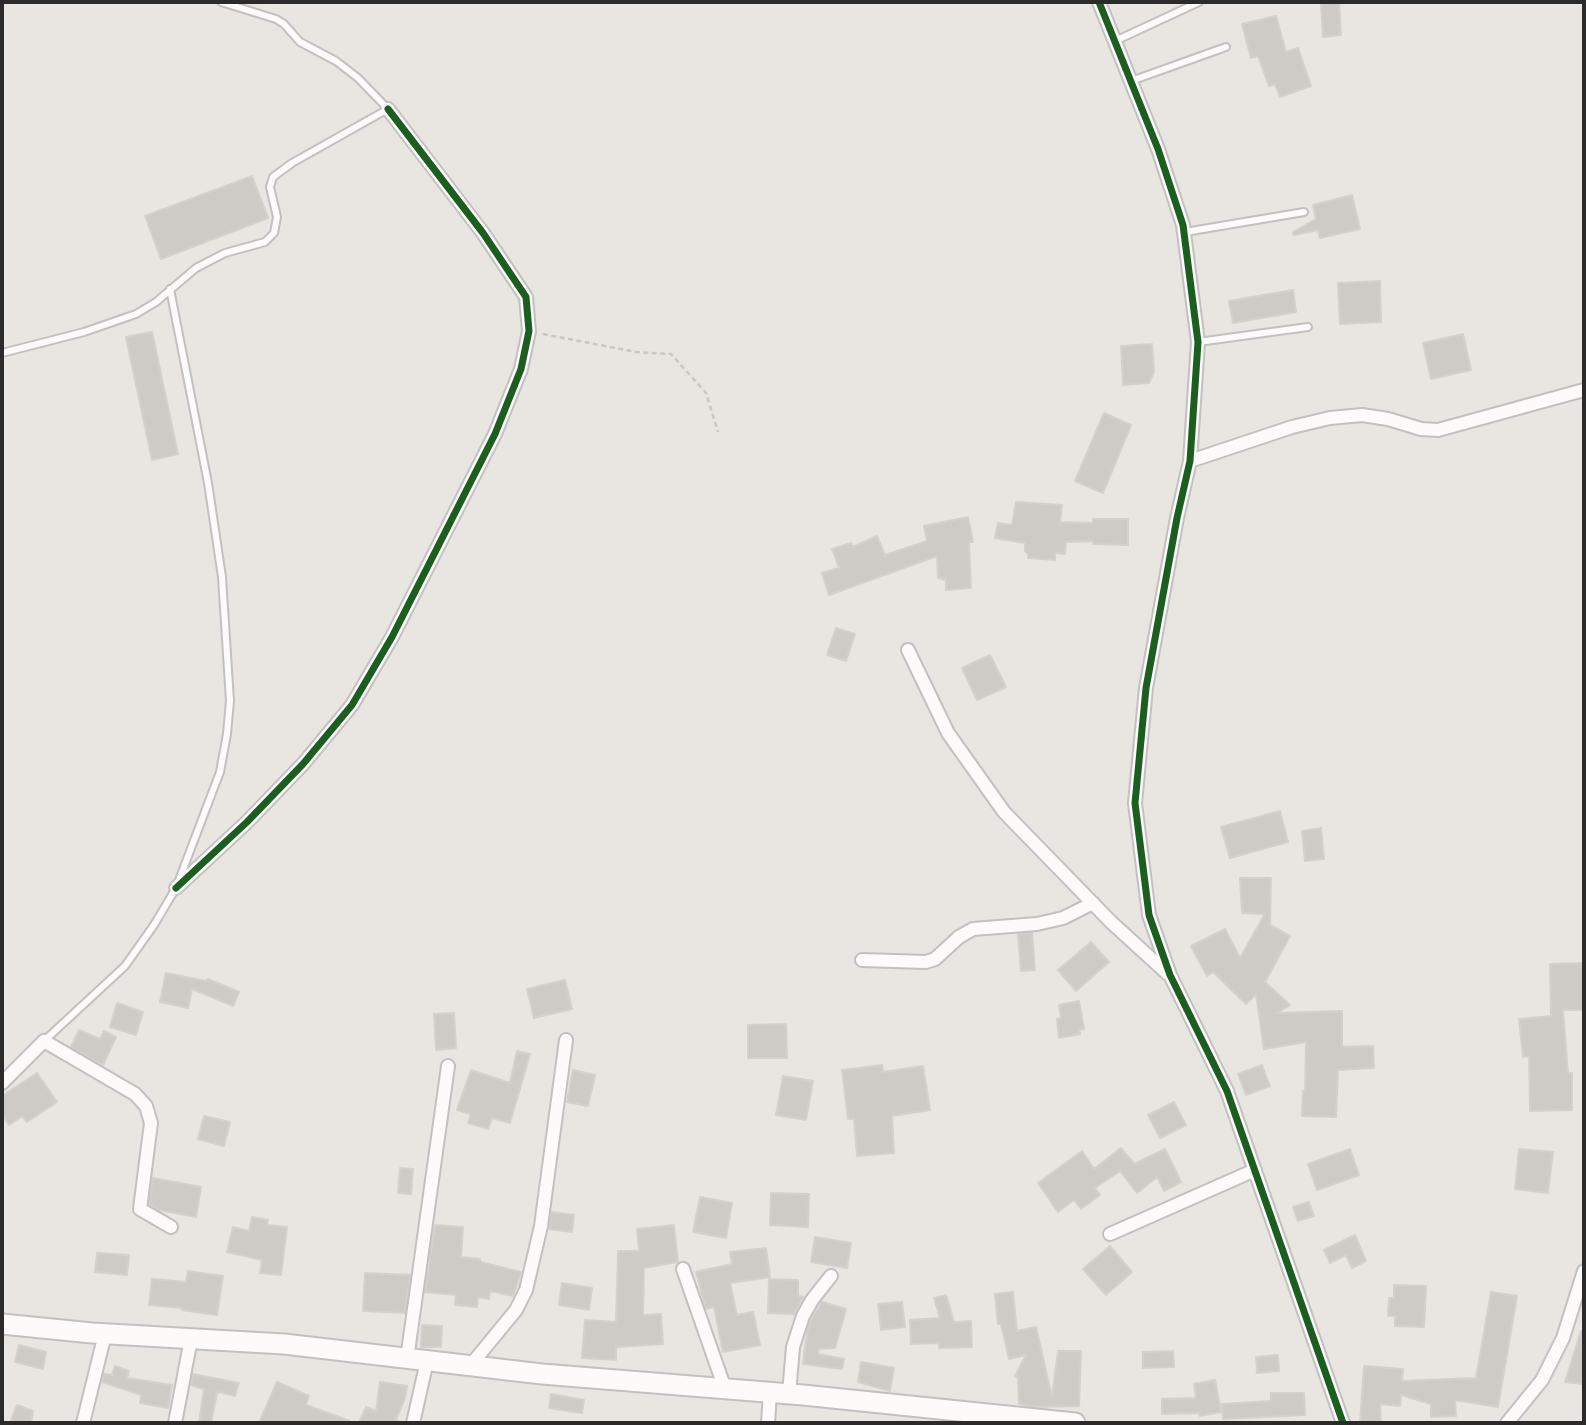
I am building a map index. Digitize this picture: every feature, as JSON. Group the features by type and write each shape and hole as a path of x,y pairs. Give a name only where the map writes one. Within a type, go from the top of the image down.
{"main road":[{"path":"2,1324 105,1334 284,1344 542,1374 780,1394 968,1418 1075,1423"}],"street":[{"path":"1099,2 1158,149 1184,232 1198,342 1190,461 1146,688 1135,803 1149,915 1170,975 1227,1091 1343,1423"},
{"path":"176,888 247,822 303,764 352,705 392,637 495,435 521,369 529,331 526,297 483,233 388,109"},
{"path":"1190,461 1292,427 1330,418 1362,415 1388,419 1421,429 1438,430 1584,390"},
{"path":"908,650 948,733 1004,812 1093,903 1170,975"},
{"path":"862,960 926,962 935,959 959,937 973,929 1037,924 1063,918 1093,903"},
{"path":"470,1366 516,1310 526,1290 541,1226 566,1040"},
{"path":"2,1083 44,1041 135,1094 146,1106 151,1124 140,1209 171,1227"},
{"path":"407,1359 448,1066"},
{"path":"1110,1234 1255,1170"},
{"path":"683,1269 725,1389"},
{"path":"1507,1423 1542,1380 1563,1338 1584,1271"},
{"path":"768,1423 780,1394 803,1316 831,1276"},
{"path":"83,1423 105,1334"},
{"path":"175,1423 191,1339"},
{"path":"413,1423 427,1361"}],"lane":[{"path":"2,353 84,332 136,314 156,302 196,268 225,253 265,242 274,233 277,217 270,187 273,177 292,163 388,109 358,78 336,61 300,42 284,24 276,19 220,2"},
{"path":"1115,41 1199,2"},
{"path":"1131,81 1226,47"},
{"path":"1184,232 1304,212"},
{"path":"44,1041 125,966 154,925 176,888 220,772 227,734 230,701 218,550 208,483 170,289"},
{"path":"1198,342 1308,327"}],"path":[{"path":"529,331 636,352 671,354 706,393 718,432"}],"building":[{"path":"1339,2 1341,35 1323,37 1321,4"},
{"path":"1276,16 1286,52 1298,48 1311,86 1280,97 1275,84 1269,86 1258,56 1251,58 1242,24"},
{"path":"252,176 268,218 161,259 145,216"},
{"path":"1352,195 1360,229 1320,238 1318,230 1294,235 1293,232 1316,219 1313,205"},
{"path":"1380,281 1381,322 1340,324 1338,283"},
{"path":"1293,290 1296,312 1233,323 1229,301"},
{"path":"152,332 178,454 152,460 126,337"},
{"path":"1463,334 1471,370 1431,379 1423,343"},
{"path":"1152,344 1154,372 1149,383 1123,385 1121,346"},
{"path":"1104,413 1131,425 1103,493 1075,481"},
{"path":"1016,502 1062,505 1060,522 1093,523 1093,519 1128,519 1128,545 1093,544 1093,541 1066,542 1065,554 1055,553 1055,560 1028,558 1025,543 995,538 998,523 1012,525"},
{"path":"968,517 973,542 969,542 971,588 946,590 946,580 938,578 937,556 829,595 822,573 839,568 832,549 851,543 853,547 877,536 885,555 927,541 924,526"},
{"path":"836,628 855,634 846,661 827,655"},
{"path":"990,655 1006,687 977,700 962,668"},
{"path":"1280,811 1288,842 1230,858 1221,827"},
{"path":"1321,828 1324,859 1305,861 1302,831"},
{"path":"1240,878 1271,878 1270,925 1290,936 1265,982 1290,1005 1277,1013 1342,1011 1342,1047 1373,1046 1374,1068 1338,1070 1336,1117 1302,1116 1306,1042 1264,1049 1256,994 1246,1004 1213,972 1207,976 1191,946 1225,929 1240,958 1265,914 1242,913"},
{"path":"1032,933 1035,970 1021,971 1018,934"},
{"path":"1091,942 1109,962 1076,991 1058,970"},
{"path":"1584,963 1584,1010 1563,1010 1568,1073 1572,1073 1572,1110 1530,1111 1529,1056 1523,1057 1519,1019 1551,1016 1550,964"},
{"path":"166,973 206,981 208,979 239,992 233,1006 192,989 188,1008 160,1002"},
{"path":"565,980 572,1009 534,1018 527,989"},
{"path":"1079,1001 1084,1029 1079,1030 1080,1034 1059,1038 1059,1005"},
{"path":"117,1003 143,1012 136,1035 110,1027"},
{"path":"454,1013 456,1048 436,1050 434,1014"},
{"path":"786,1024 787,1058 748,1058 748,1025"},
{"path":"79,1030 100,1039 104,1031 116,1037 103,1065 71,1047"},
{"path":"517,1051 530,1054 510,1123 492,1118 488,1129 468,1123 471,1114 457,1110 471,1070 510,1083"},
{"path":"882,1065 883,1072 923,1066 930,1110 892,1116 894,1153 857,1156 854,1119 848,1119 842,1070"},
{"path":"1262,1065 1270,1086 1246,1095 1238,1074"},
{"path":"573,1070 595,1075 588,1106 567,1102"},
{"path":"37,1073 57,1102 27,1122 22,1116 9,1125 2,1114 2,1096"},
{"path":"783,1076 813,1081 806,1120 776,1115"},
{"path":"1174,1102 1186,1125 1160,1138 1148,1115"},
{"path":"204,1116 230,1122 224,1146 198,1139"},
{"path":"1121,1148 1134,1164 1165,1149 1181,1182 1164,1191 1157,1177 1137,1193 1120,1171 1095,1188 1100,1195 1081,1209 1074,1200 1058,1212 1038,1183 1082,1151 1094,1169"},
{"path":"1350,1149 1359,1175 1317,1190 1308,1164"},
{"path":"1519,1149 1553,1152 1548,1193 1515,1189"},
{"path":"400,1168 413,1169 411,1194 398,1193"},
{"path":"153,1178 201,1187 196,1217 159,1210 149,1204"},
{"path":"771,1193 809,1194 808,1227 770,1225"},
{"path":"700,1197 732,1203 726,1238 693,1232"},
{"path":"1309,1202 1314,1216 1298,1221 1293,1207"},
{"path":"552,1212 574,1215 572,1232 549,1229"},
{"path":"252,1217 268,1220 267,1225 287,1227 281,1275 260,1273 262,1260 227,1252 233,1227 249,1231"},
{"path":"435,1225 463,1227 461,1257 480,1259 480,1262 521,1272 513,1296 490,1291 489,1299 478,1297 477,1307 455,1305 456,1295 425,1292"},
{"path":"674,1225 678,1262 644,1268 643,1315 661,1314 663,1344 616,1347 616,1360 582,1358 585,1320 616,1322 618,1251 639,1251 637,1229"},
{"path":"1355,1235 1366,1261 1352,1268 1346,1255 1330,1263 1324,1250"},
{"path":"815,1237 851,1243 847,1268 811,1262"},
{"path":"1110,1246 1132,1272 1106,1295 1083,1269"},
{"path":"766,1248 770,1277 730,1283 737,1315 753,1312 760,1345 723,1352 714,1307 706,1309 696,1272 732,1264 730,1252"},
{"path":"97,1253 129,1255 127,1275 95,1272"},
{"path":"188,1271 223,1276 217,1315 149,1305 152,1279 186,1282"},
{"path":"365,1273 410,1275 405,1313 363,1311"},
{"path":"769,1279 798,1280 798,1296 803,1297 794,1314 768,1313"},
{"path":"562,1283 592,1288 589,1310 559,1305"},
{"path":"1394,1285 1426,1286 1424,1327 1395,1326 1395,1316 1388,1316 1389,1298 1394,1298"},
{"path":"1013,1292 1017,1331 1036,1327 1052,1397 1058,1351 1081,1351 1079,1406 1036,1407 1019,1404 1018,1377 1015,1376 1026,1355 1009,1359 1001,1324 998,1324 995,1294"},
{"path":"1491,1292 1517,1296 1498,1407 1455,1400 1456,1416 1431,1417 1431,1404 1401,1395 1400,1406 1380,1404 1381,1423 1360,1423 1364,1366 1403,1369 1402,1381 1476,1378"},
{"path":"946,1295 954,1322 971,1321 972,1347 939,1348 939,1343 911,1344 910,1320 940,1318 934,1298"},
{"path":"822,1302 846,1309 835,1348 819,1349 818,1354 844,1359 842,1369 803,1364 807,1333"},
{"path":"902,1302 905,1327 881,1330 878,1304"},
{"path":"422,1325 442,1326 441,1347 421,1347"},
{"path":"1581,1331 1584,1332 1584,1384 1565,1382"},
{"path":"19,1345 46,1352 43,1369 15,1362"},
{"path":"1173,1351 1174,1367 1143,1368 1143,1352"},
{"path":"1278,1355 1279,1371 1257,1373 1256,1357"},
{"path":"861,1362 894,1368 890,1391 858,1382"},
{"path":"115,1366 129,1371 127,1378 172,1385 168,1408 140,1403 141,1395 102,1382 104,1374 112,1375"},
{"path":"193,1374 239,1383 235,1396 217,1393 211,1423 199,1423 204,1389 191,1385"},
{"path":"1215,1380 1221,1412 1200,1416 1199,1413 1162,1414 1162,1399 1196,1398 1194,1384"},
{"path":"277,1382 309,1396 306,1405 350,1423 259,1423"},
{"path":"380,1382 407,1386 396,1420 404,1423 359,1423 366,1407 376,1411"},
{"path":"1271,1393 1304,1393 1305,1415 1223,1419 1222,1404 1271,1401"},
{"path":"551,1394 584,1400 582,1413 549,1408"},
{"path":"17,1405 33,1411 31,1423 10,1423"}],"cycle path":[{"path":"1099,2 1158,149 1183,225 1198,342 1190,461 1146,688 1135,803 1149,915 1170,975 1227,1091 1343,1423"},
{"path":"176,888 247,822 303,764 352,705 392,637 495,434 521,369 529,331 526,297 483,233 388,109"}]}
